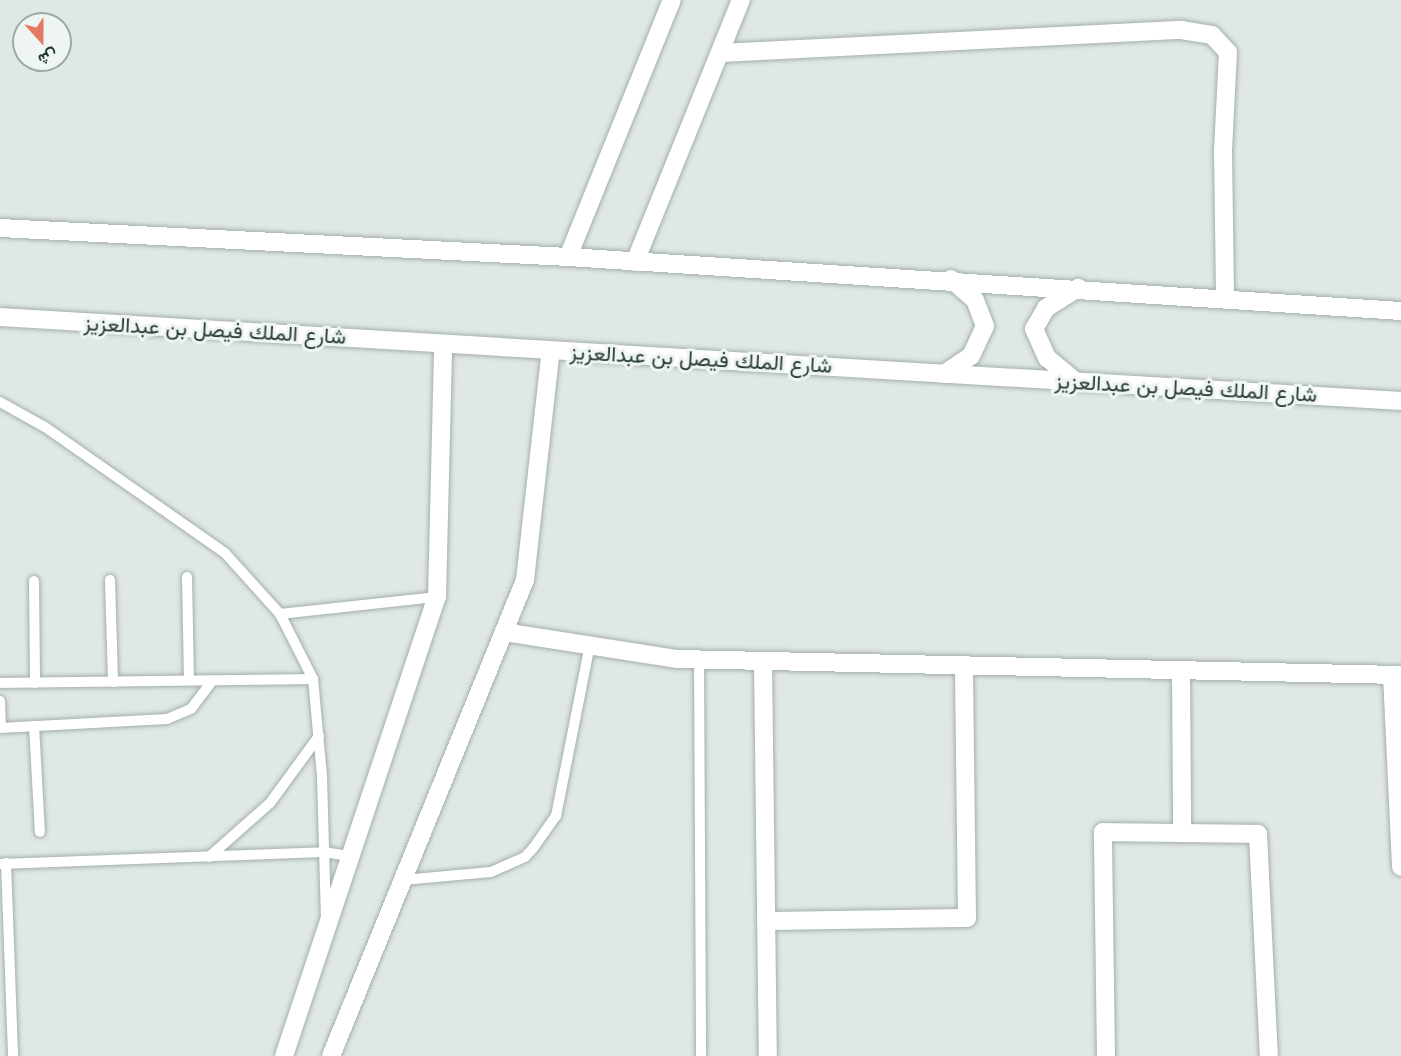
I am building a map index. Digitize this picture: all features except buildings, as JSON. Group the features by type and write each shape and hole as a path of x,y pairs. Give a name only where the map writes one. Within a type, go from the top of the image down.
{"street":[{"path":"568,257 672,0"},
{"path":"635,262 741,0"},
{"path":"721,53 1181,30 1212,35 1228,52 1223,151 1225,298"},
{"path":"0,228 951,279 1401,311"},
{"path":"944,374 971,356 985,326 975,300 951,279"},
{"path":"1076,382 1047,358 1034,329 1046,308 1078,288"},
{"name":"شارع الملك فيصل بن عبدالعزيز","path":"0,317 1401,401"},
{"path":"284,1056 437,597 442,344"},
{"path":"331,1056 525,580 551,350"},
{"path":"504,632 699,659 1396,675 1401,867"},
{"path":"763,661 768,1056"},
{"path":"766,921 967,918 964,665"},
{"path":"1181,670 1182,833"},
{"path":"1106,1056 1103,832 1258,834 1269,1056"}],"lane":[{"path":"0,402 45,427 225,554 280,614 314,679 319,736 326,928"},
{"path":"187,577 189,681"},
{"path":"110,580 113,682"},
{"path":"34,581 35,683"},
{"path":"280,614 437,597"},
{"path":"403,880 491,872 525,857 534,848 556,816 590,645"},
{"path":"699,659 701,1056"},
{"path":"0,683 314,679"},
{"path":"0,701 1,728 167,719 191,709 213,680"},
{"path":"34,726 40,832"},
{"path":"208,857 270,803 319,736"},
{"path":"13,1056 3,863 324,852 350,856"}]}
